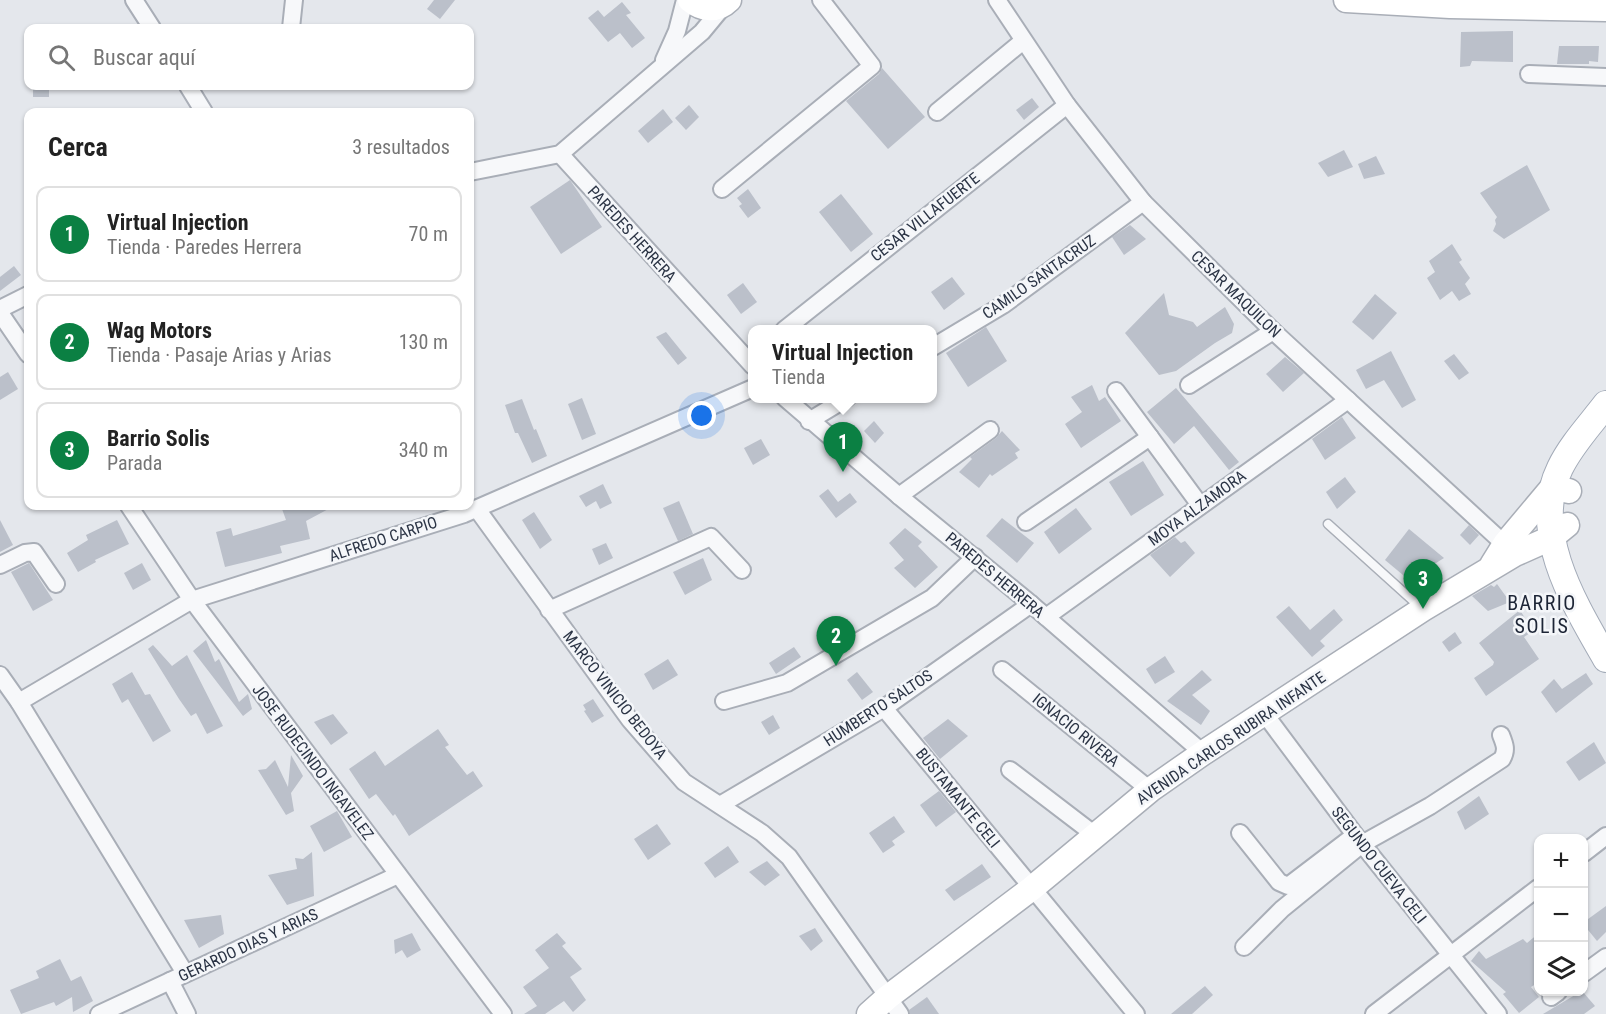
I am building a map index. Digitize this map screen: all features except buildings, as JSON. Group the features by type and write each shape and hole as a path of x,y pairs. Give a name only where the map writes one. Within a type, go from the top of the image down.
{"main road":[{"path":"1606,404 1569,452 1560,468 1559,531 1560,567 1587,626 1606,658"},
{"path":"1560,489 1576,472 1606,431"},
{"path":"1559,531 1568,545 1576,571 1606,626"}],"street":[{"path":"134,0 149,24"},
{"path":"291,24 294,0"},
{"path":"661,66 677,31 685,0"},
{"path":"690,0 703,8 711,9 727,2"},
{"path":"722,189 872,66 821,0"},
{"name":"CESAR MAQUILON","path":"996,0 1067,105 1143,202 1273,331 1510,549"},
{"path":"1346,0 1598,6"},
{"path":"474,171 560,154 702,32 727,2"},
{"path":"937,112 1023,41"},
{"path":"1529,74 1606,77"},
{"path":"190,90 202,108"},
{"name":"CESAR VILLAFUERTE","path":"790,325 1067,105"},
{"name":"PAREDES HERRERA","path":"560,154 748,357"},
{"name":"CAMILO SANTACRUZ","path":"937,345 1003,305 1143,202"},
{"path":"24,297 0,311 24,348"},
{"path":"1189,386 1273,331"},
{"name":"ALFREDO CARPIO","path":"474,506 748,390"},
{"path":"1116,391 1200,505"},
{"name":"MOYA ALZAMORA","path":"1046,617 1348,400"},
{"name":"PAREDES HERRERA","path":"789,403 898,496 1031,604 1203,753"},
{"path":"809,421 840,403"},
{"path":"898,496 990,430"},
{"path":"1026,522 1150,437"},
{"name":"AVENIDA CARLOS RUBIRA INFANTE","path":"869,1014 894,1005 1150,790 1423,609 1491,567 1510,549 1560,489"},
{"name":"JOSE RUDECINDO INGAVELEZ","path":"132,510 192,600 503,1014"},
{"name":"ALFREDO CARPIO","path":"19,702 192,600 463,510"},
{"name":"MARCO VINICIO BEDOYA","path":"467,510 549,609 630,720 684,782 762,833 789,857 894,1005"},
{"path":"1510,549 1559,531"},
{"path":"549,609 711,537 742,570"},
{"path":"0,565 25,553 34,552 56,584"},
{"path":"724,700 787,683 932,598 975,557"},
{"name":"HUMBERTO SALTOS","path":"720,805 884,708 1031,604"},
{"name":"IGNACIO RIVERA","path":"1002,670 1150,790"},
{"path":"0,675 19,702 177,977 187,1014"},
{"name":"BUSTAMANTE CELI","path":"884,708 1136,1014"},
{"name":"SEGUNDO CUEVA CELI","path":"1264,713 1358,839 1498,1014"},
{"path":"1240,833 1280,882 1287,886 1358,839 1430,806 1502,759 1505,747 1502,735"},
{"path":"1010,770 1095,836"},
{"path":"1588,850 1606,836"},
{"path":"1244,947 1358,839"},
{"name":"GERARDO DIAS Y ARIAS","path":"99,1014 398,875"},
{"path":"1374,1014 1534,892"},
{"path":"1588,971 1606,957"}],"lane":[{"path":"1328,524 1423,609"}],"place":[{"name":"Virtual Injection","path":"843,472"},
{"name":"Barrio Solis","path":"1423,609"},
{"name":"Wag Motors","path":"836,666"}],"district":[{"name":"BARRIO SOLIS","path":"1542,614"}]}
